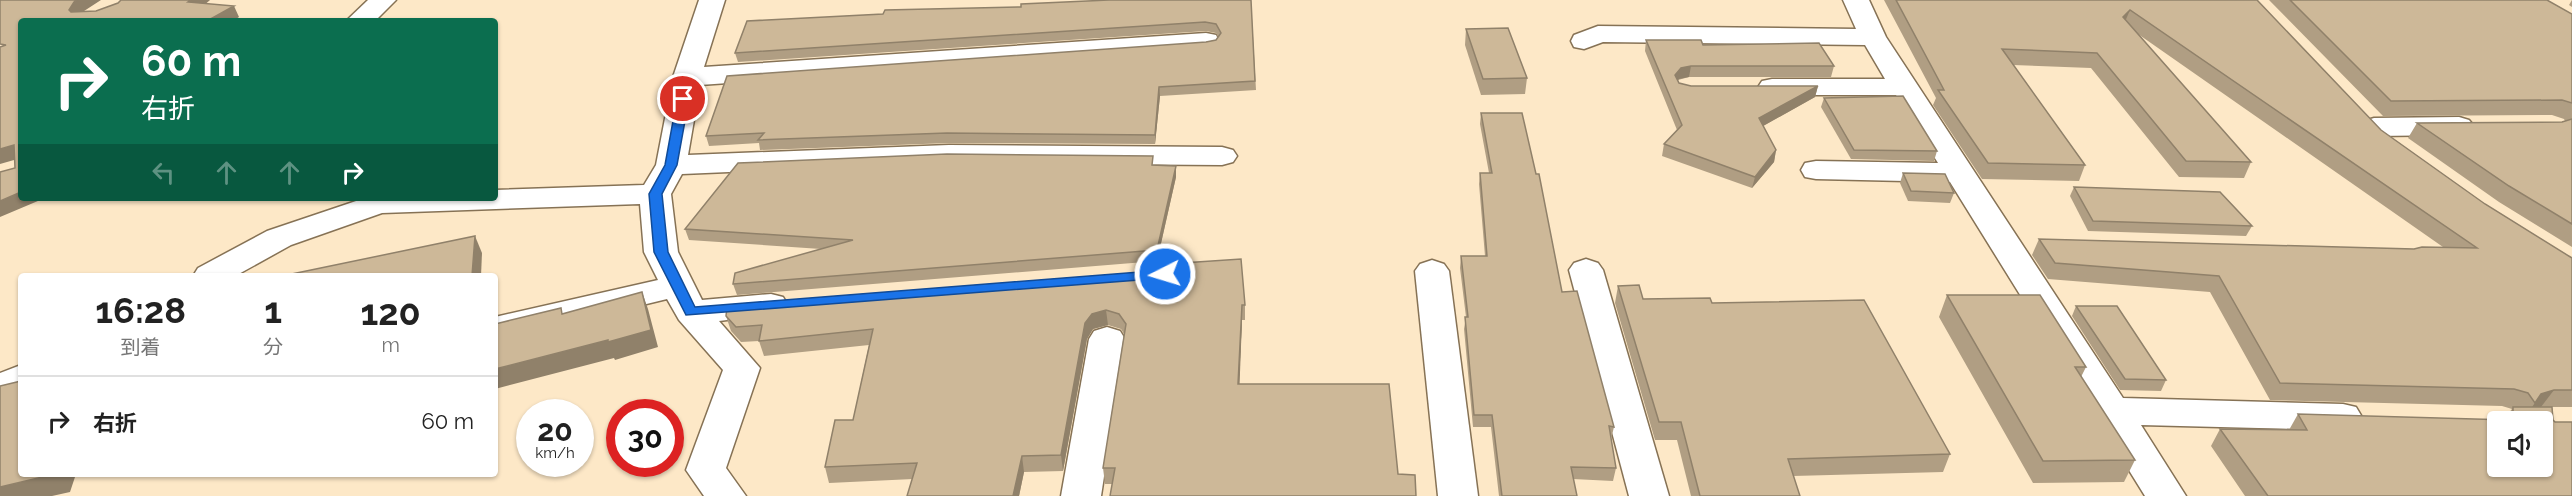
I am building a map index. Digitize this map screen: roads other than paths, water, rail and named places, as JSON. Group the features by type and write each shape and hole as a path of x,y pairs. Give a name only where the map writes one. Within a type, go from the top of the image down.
{"street":[{"path":"362,18 383,0"},
{"path":"712,0 687,78 671,165 656,194 661,252 684,299 741,368 706,471 726,496"},
{"path":"1856,0 1873,37 2166,496"},
{"path":"1584,42 1598,34 1873,37"},
{"path":"687,78 1206,41"},
{"path":"1749,87 1905,87"},
{"path":"2404,151 2366,118 2481,126"},
{"path":"671,165 949,154 1222,156"},
{"path":"1816,170 1960,173"},
{"path":"498,200 656,194"},
{"path":"215,273 279,238 378,204 461,201"},
{"path":"2004,241 2039,242"},
{"path":"1586,270 1649,496"},
{"path":"1432,271 1458,496"},
{"path":"498,329 684,299 797,303"},
{"path":"1081,496 1107,339"},
{"path":"0,389 18,380"},
{"path":"2111,411 2372,418"}]}
